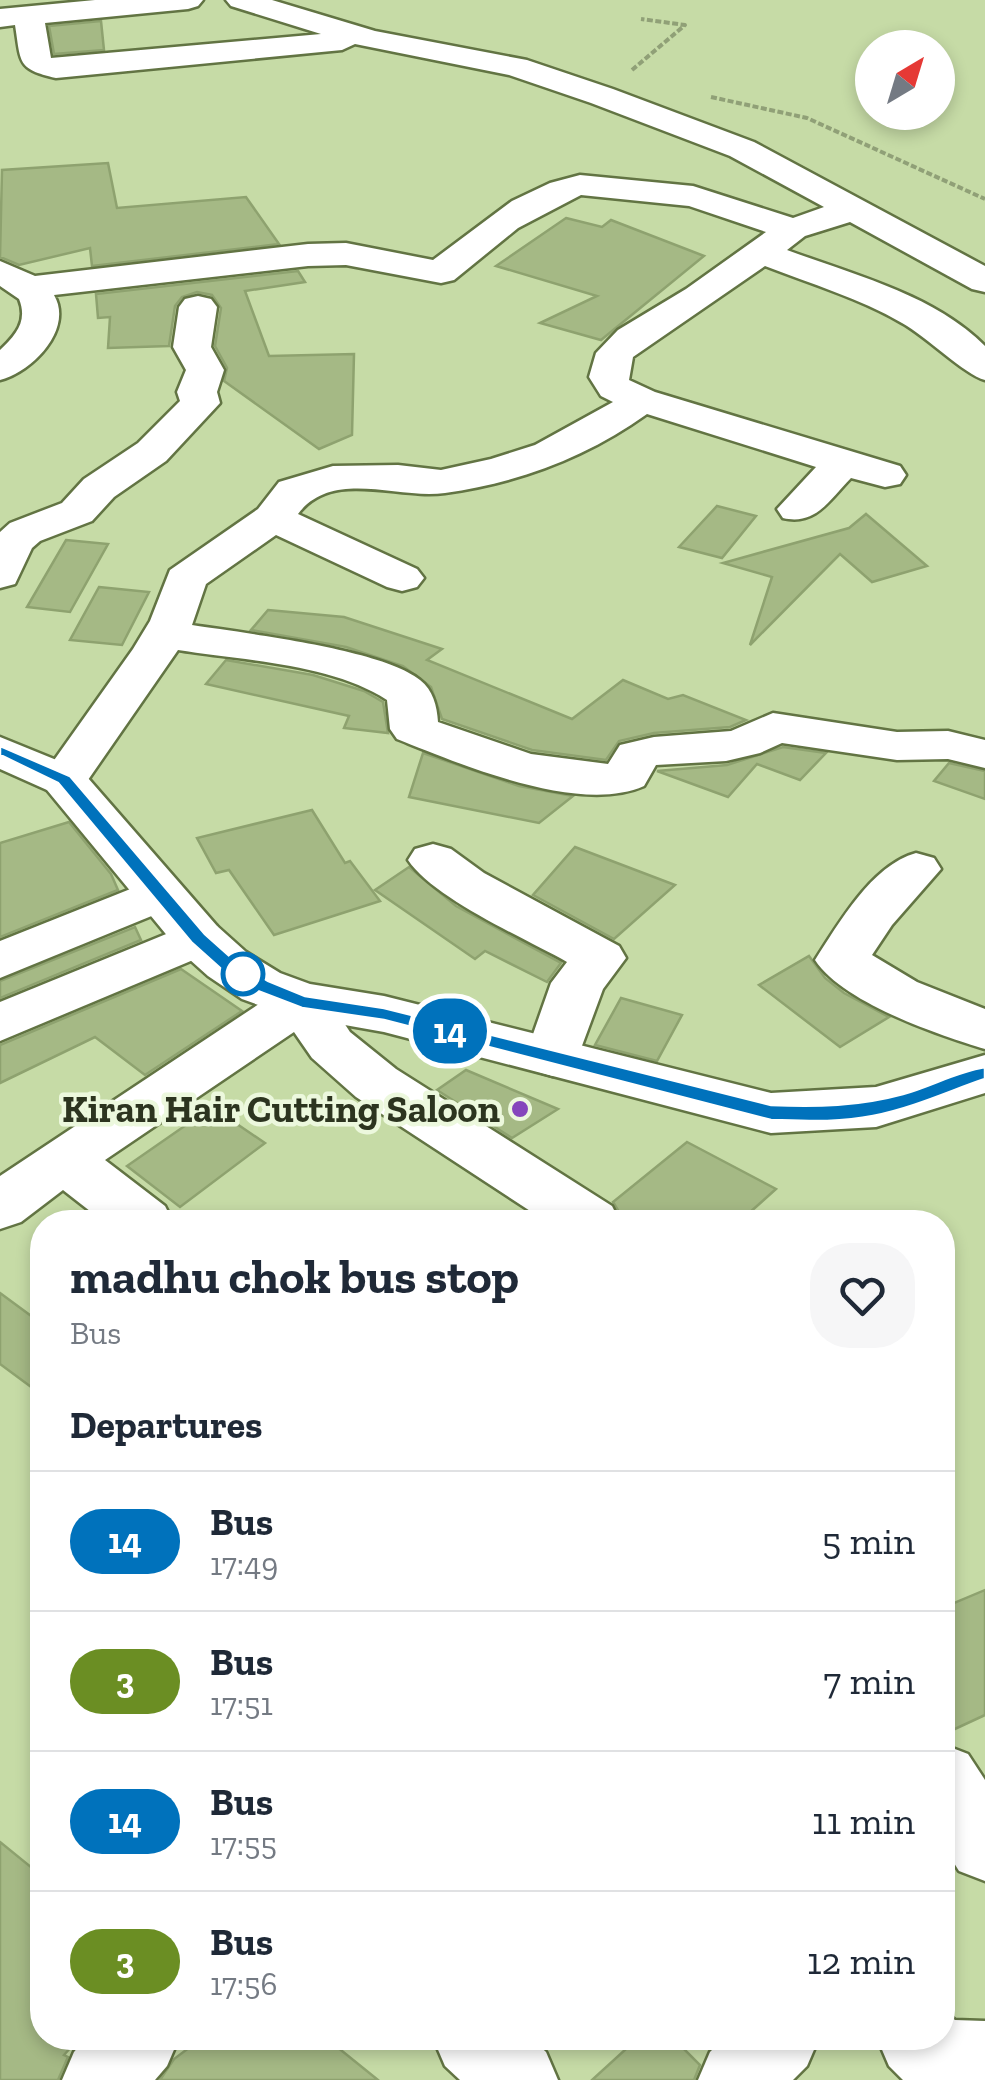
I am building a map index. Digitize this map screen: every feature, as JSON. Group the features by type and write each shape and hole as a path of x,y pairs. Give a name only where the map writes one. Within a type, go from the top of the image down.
{"street":[{"path":"188,0 14,16 36,63 56,70 370,39"},
{"path":"241,0 370,39 540,74 742,149 850,210 981,276"},
{"path":"16,280 346,254 441,272 470,246 540,201 563,188 580,185 693,196 793,229"},
{"path":"850,210 793,229 758,251 699,297 632,338 615,353 608,377 615,388 641,400 885,475"},
{"path":"758,251 906,311 954,337 985,368"},
{"path":"0,368 20,354 40,327 41,298 16,280"},
{"path":"0,575 14,543 25,532 77,512 99,488 152,452 200,403 197,392 205,370 192,347 198,307"},
{"path":"64,780 165,635 187,591 185,579 273,518 294,491 334,478 398,477 442,482 549,454 606,425 641,400"},
{"path":"798,509 842,463"},
{"path":"273,518 402,578"},
{"path":"165,635 366,674 400,687 413,706 414,729 485,758 566,775 620,779 627,776 637,755 658,749 758,742 774,727 898,746 948,745 985,754"},
{"path":"0,751 64,780 158,894 227,964 261,986 302,1002 384,1014 771,1112 826,1115 886,1106 960,1078 985,1074"},
{"path":"434,860 466,884 600,958 578,984 553,1057"},
{"path":"916,868 874,913 842,960 898,995 985,1030"},
{"path":"0,961 158,894"},
{"path":"0,1024 198,938"},
{"path":"0,1207 64,1159 302,1002"},
{"path":"302,1002 331,1045 376,1083 572,1210"},
{"path":"64,1159 129,1210"},
{"path":"955,1798 985,1846"},
{"path":"102,2080 128,2050"},
{"path":"486,2050 518,2080"},
{"path":"738,2080 767,2050"},
{"path":"929,2050 938,2059 985,2060"}],"path":[{"path":"622,80 685,26 640,19"},
{"path":"710,97 807,118 985,198"}],"building":[{"path":"101,21 104,50 54,54 49,26"},
{"path":"108,163 117,208 246,197 279,244 92,266 90,248 19,265 0,257 2,170"},
{"path":"566,218 602,227 611,220 704,256 601,340 540,323 597,296 496,266"},
{"path":"298,271 305,282 245,291 269,356 354,354 352,435 319,449 224,381 227,368 215,346 221,308 212,295 197,292 182,297 175,306 169,346 108,348 110,317 98,318 96,294"},
{"path":"717,506 756,516 722,558 679,547"},
{"path":"866,514 927,566 872,582 840,554 750,645 772,577 723,563 849,528"},
{"path":"66,540 108,544 70,612 27,607"},
{"path":"99,587 149,592 122,645 70,640"},
{"path":"268,610 344,617 442,649 427,660 572,719 623,680 668,699 683,695 746,720 730,727 654,733 619,741 606,760 532,750 442,719 431,687 403,666 346,647 251,630"},
{"path":"226,660 313,675 364,691 383,702 388,733 344,728 349,716 206,684"},
{"path":"783,747 826,753 800,780 757,764 728,797 657,771 727,765"},
{"path":"423,753 519,786 573,796 539,823 409,797"},
{"path":"949,763 985,771 985,799 934,781"},
{"path":"312,810 345,863 350,861 380,901 274,935 229,870 216,873 197,838"},
{"path":"69,822 111,874 118,890 0,937 0,843"},
{"path":"575,847 675,885 614,939 533,895"},
{"path":"409,867 456,906 561,963 547,982 485,951 475,959 375,890"},
{"path":"135,927 141,940 0,998 0,981"},
{"path":"809,956 825,978 844,993 889,1017 840,1047 759,985"},
{"path":"181,969 242,1011 145,1075 95,1037 0,1083 0,1045"},
{"path":"621,998 682,1015 657,1061 595,1045"},
{"path":"466,1070 558,1109 512,1138 437,1090"},
{"path":"212,1107 265,1143 180,1207 127,1166"},
{"path":"687,1142 776,1189 752,1210 618,1210 613,1202"},
{"path":"0,1293 30,1315 30,1386 0,1364"},
{"path":"985,1590 985,1715 955,1729 955,1603"},
{"path":"0,1842 30,1866 30,2050 68,2050 58,2080 0,2080"},
{"path":"186,2050 341,2050 378,2080 160,2080 174,2059"},
{"path":"625,2050 685,2050 700,2065 694,2080 592,2080"}],"bus line":[{"name":"14","path":"0,751 64,780 158,894 227,964 261,986 302,1002 384,1014 771,1112 826,1115 871,1110 915,1098 960,1078 985,1074"}],"place":[{"name":"Kiran Hair Cutting Saloon","path":"520,1109"}]}
